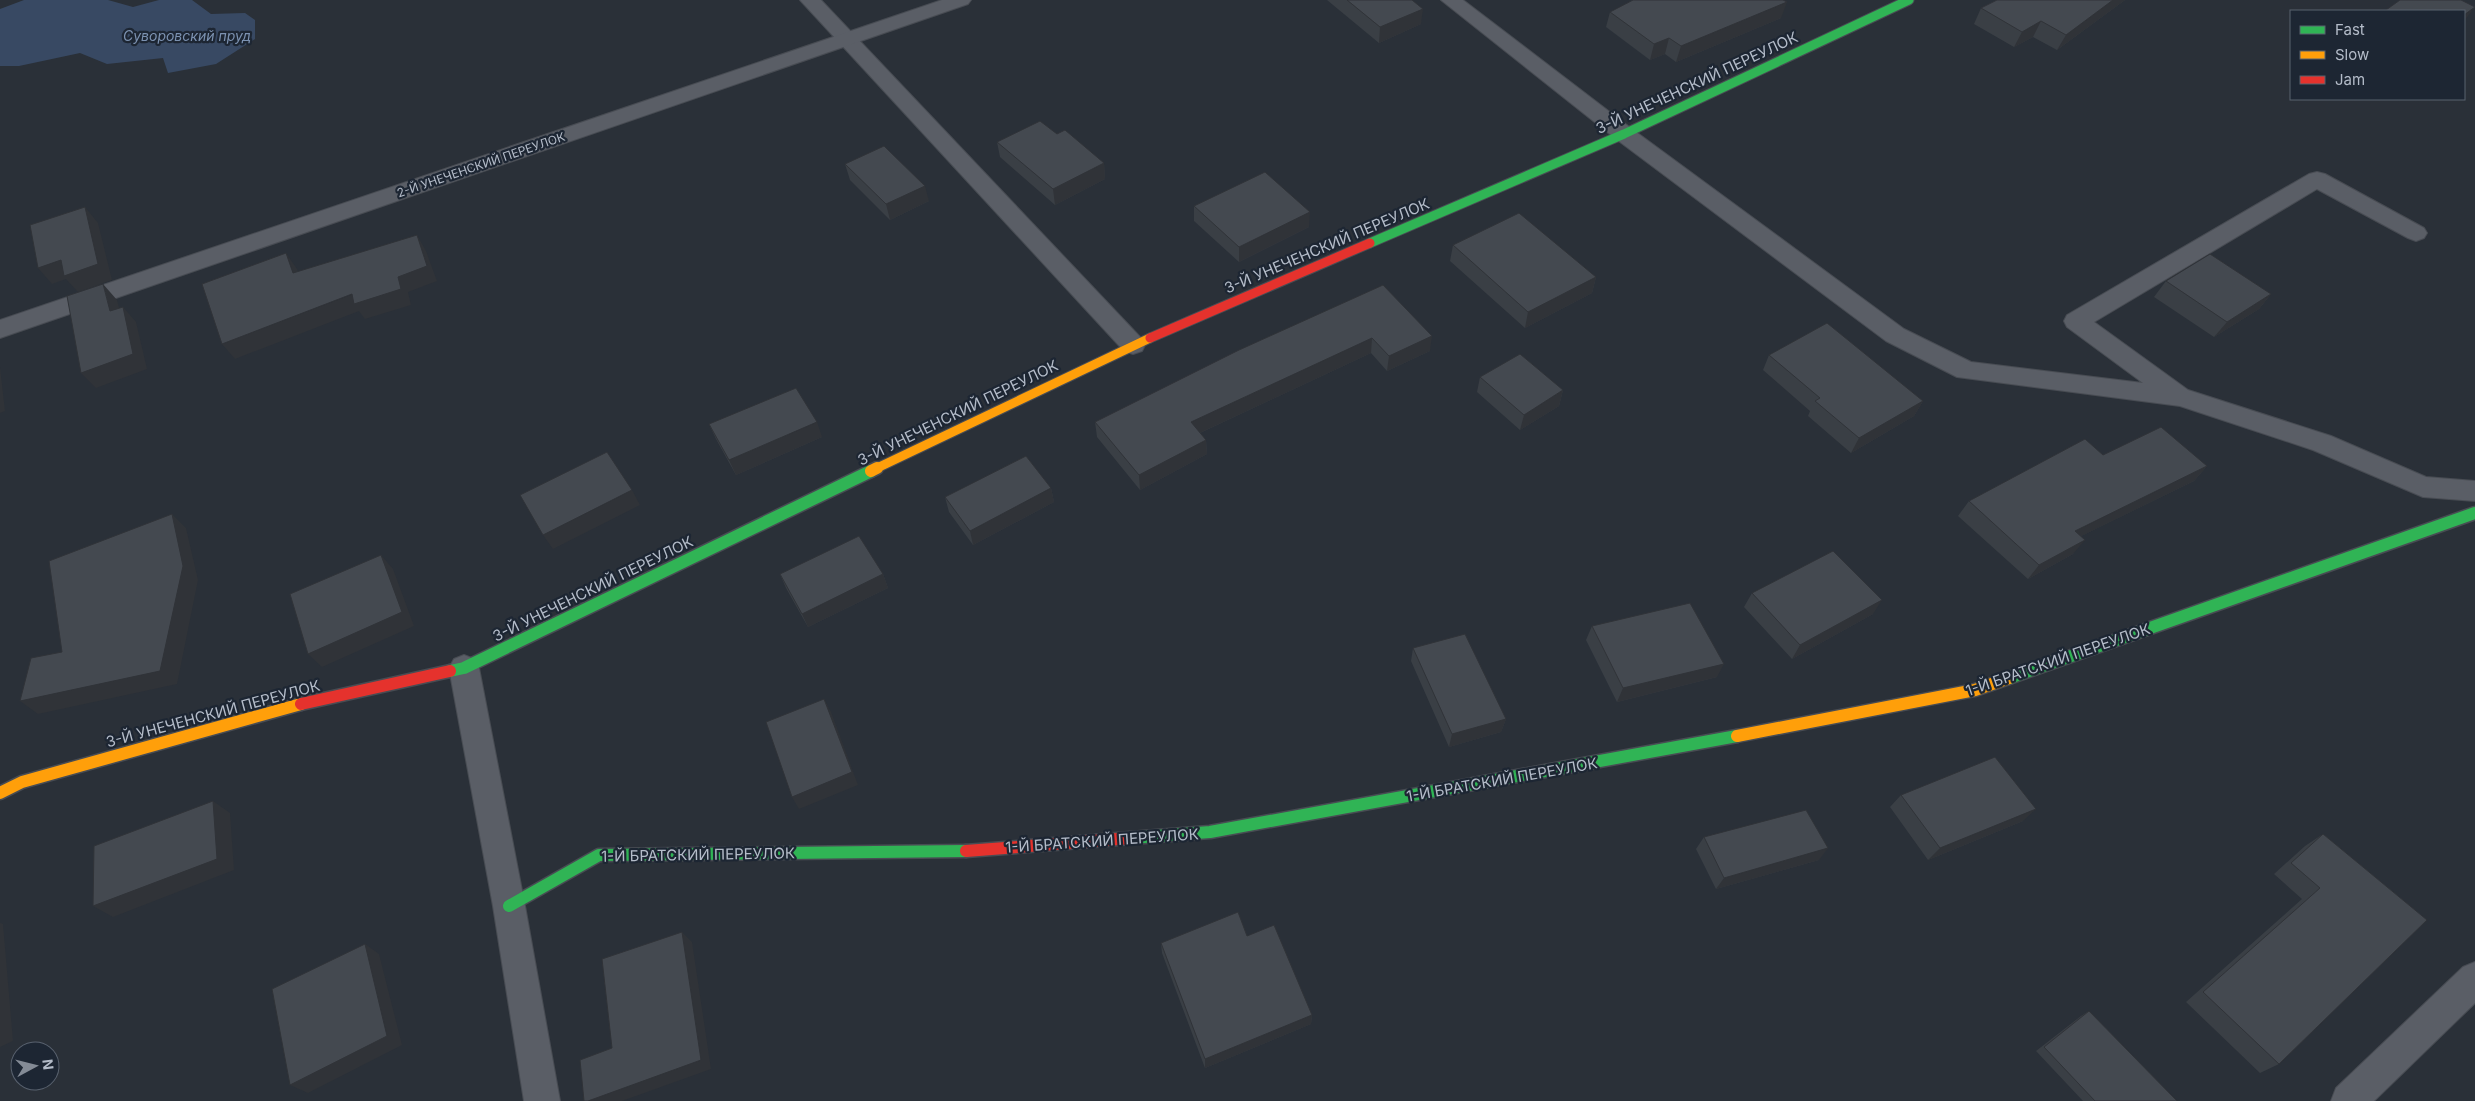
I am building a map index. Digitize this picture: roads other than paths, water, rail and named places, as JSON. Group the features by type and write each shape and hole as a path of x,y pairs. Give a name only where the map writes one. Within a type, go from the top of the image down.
{"street":[{"path":"810,0 1134,345"},
{"name":"2-Й УНЕЧЕНСКИЙ ПЕРЕУЛОК","path":"0,329 849,40 961,0"},
{"path":"1451,0 1624,134 1895,335 1966,371 2181,397 2322,444 2423,487 2475,491"},
{"name":"3-Й УНЕЧЕНСКИЙ ПЕРЕУЛОК","path":"0,793 22,782 284,708 464,668 1134,345 1624,134 1909,0"},
{"path":"2181,397 2076,321 2317,179 2416,233"},
{"name":"1-Й БРАТСКИЙ ПЕРЕУЛОК","path":"508,906 599,854 935,853 1210,832 1549,772 1975,690 2475,513"},
{"path":"464,668 542,1101"},
{"path":"2349,1101 2475,979"}],"water":[{"name":"Суворовский пруд","path":"24,0 108,0 133,7 159,0 192,0 211,14 245,13 255,20 255,39 216,64 168,73 163,58 107,64 80,53 19,66 0,66 0,9"}]}
